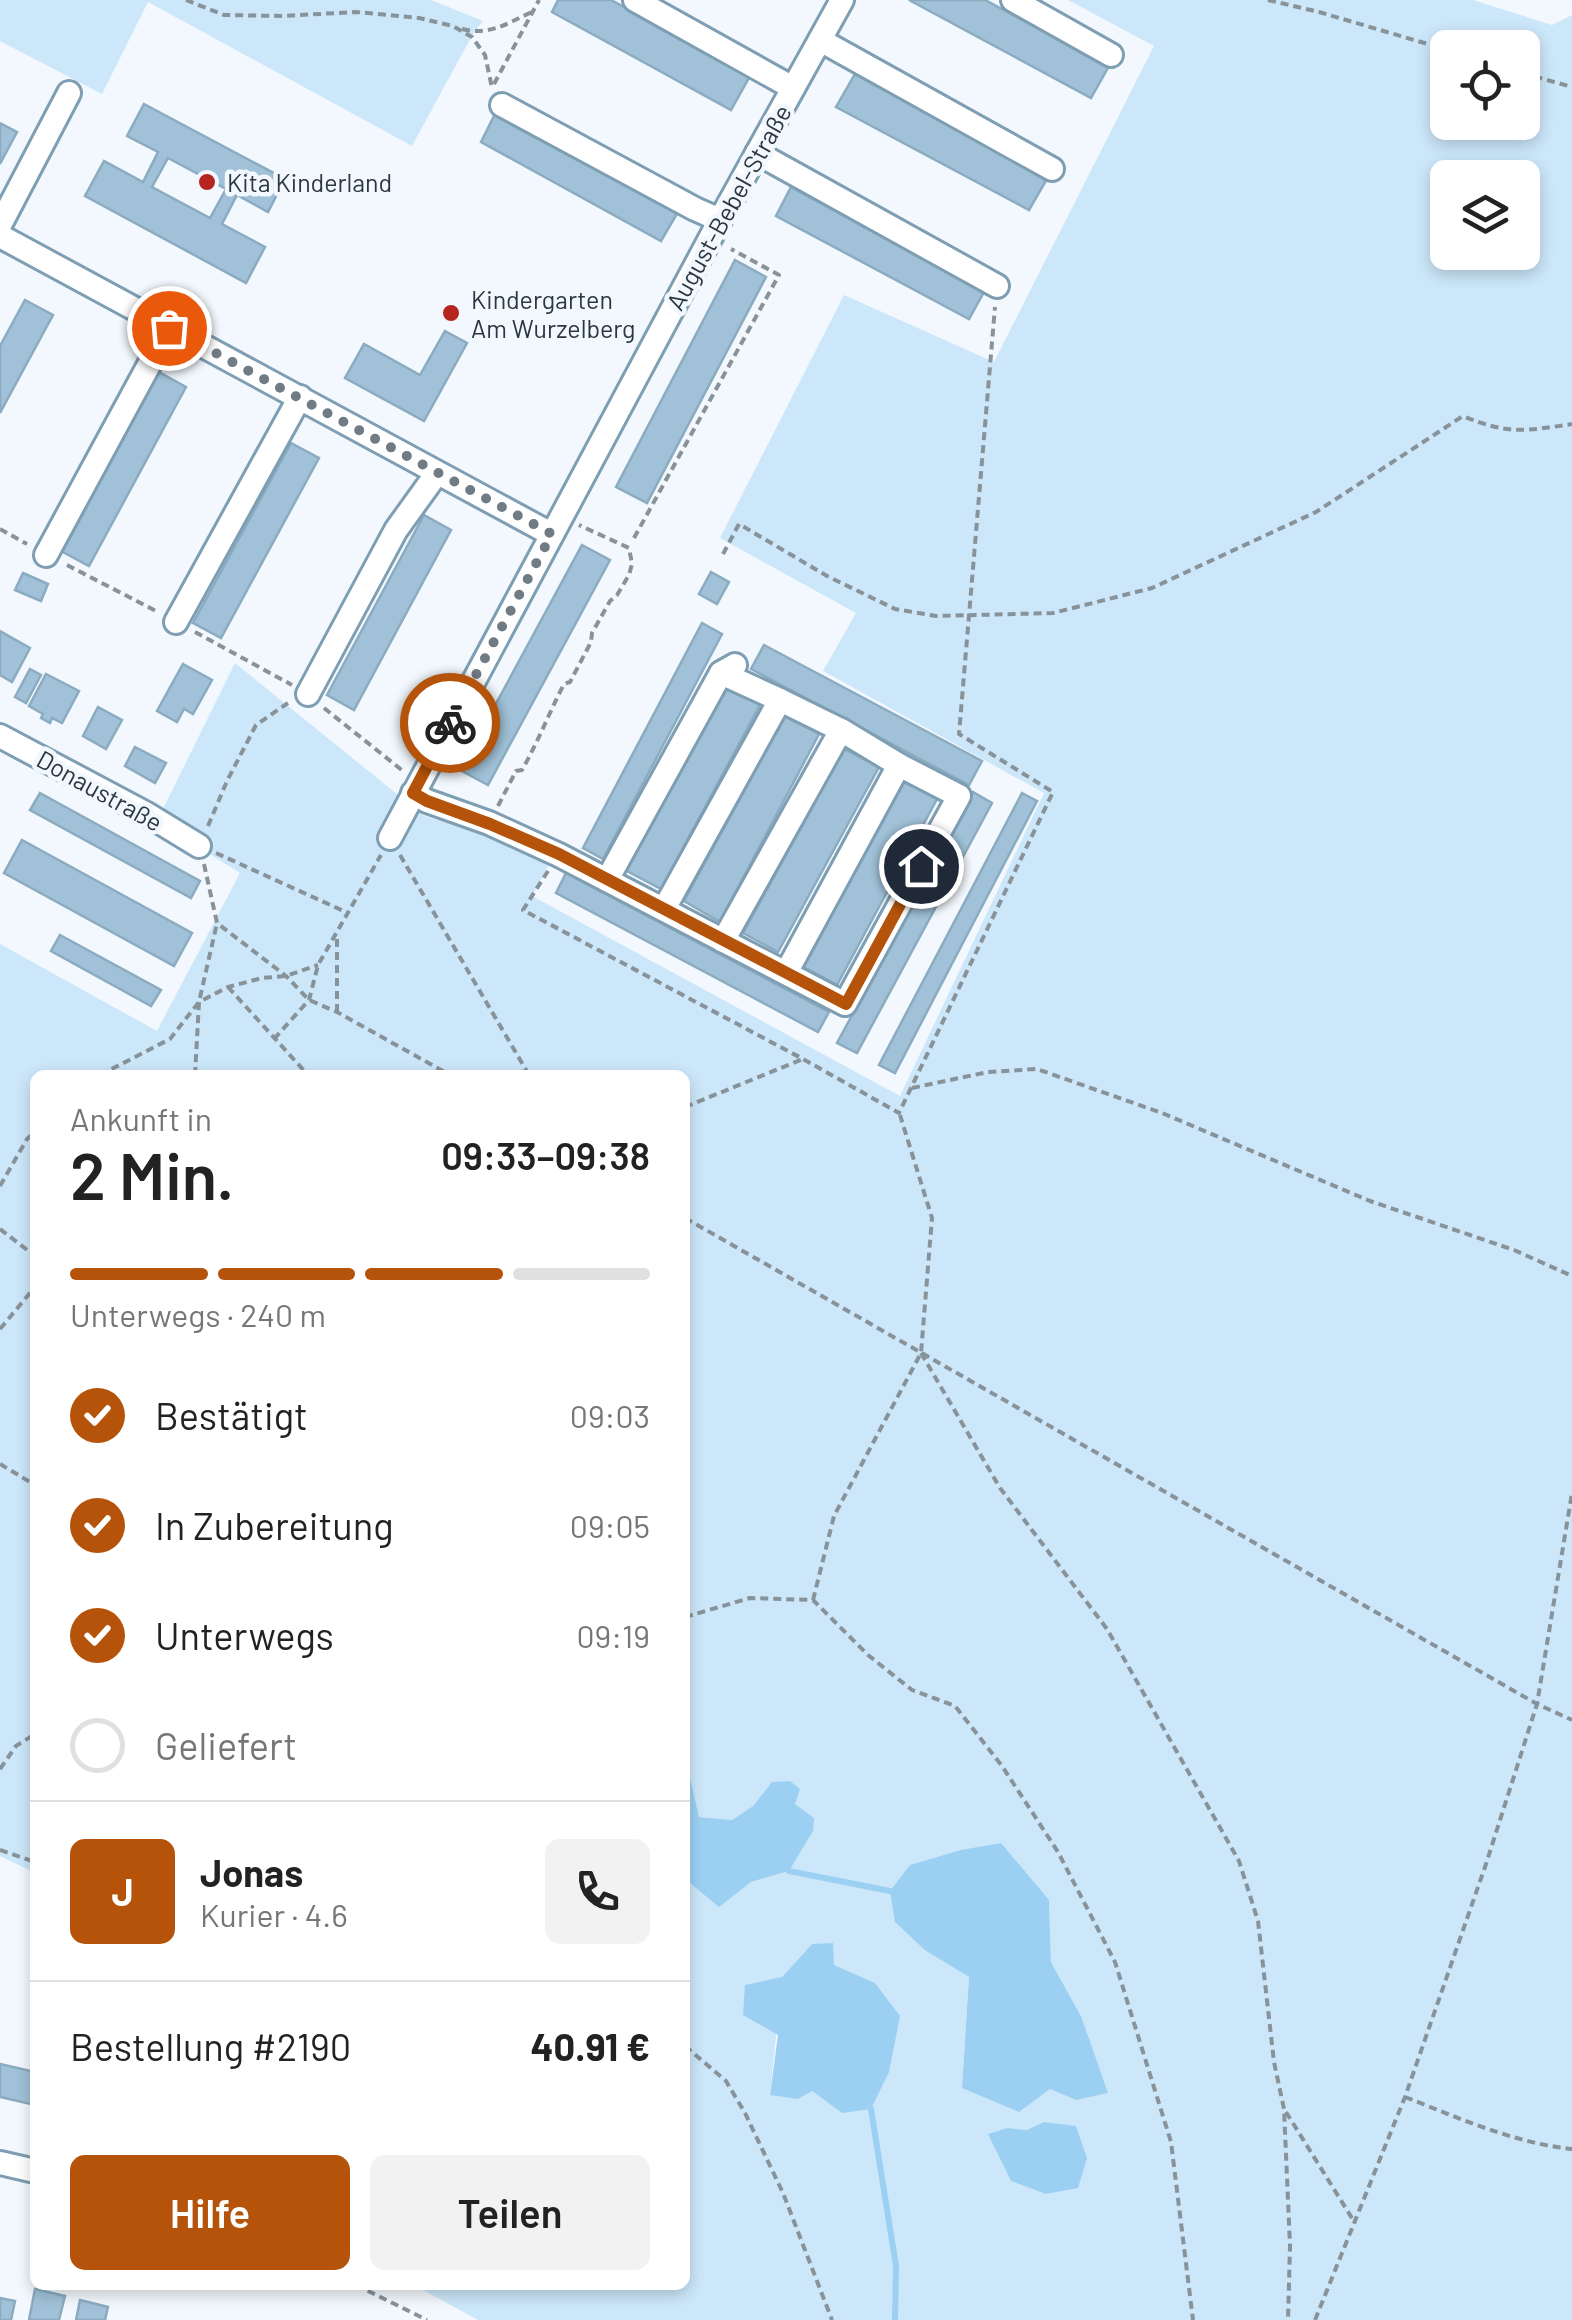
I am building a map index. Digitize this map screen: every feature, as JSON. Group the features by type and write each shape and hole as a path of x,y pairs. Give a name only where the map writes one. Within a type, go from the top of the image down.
{"street":[{"path":"635,0 793,88"},
{"name":"August-Bebel-Straße","path":"390,838 842,0"},
{"path":"1013,0 1112,55"},
{"path":"820,40 1052,170"},
{"path":"0,224 69,93"},
{"path":"502,104 720,220"},
{"path":"757,154 996,286"},
{"path":"0,236 552,534"},
{"path":"46,555 169,328"},
{"path":"176,622 300,397"},
{"path":"308,694 396,530 436,473"},
{"path":"416,787 427,801 559,854 607,880 786,974 846,1004 959,796 780,700 729,668 607,880"},
{"path":"664,909 780,700"},
{"path":"724,941 840,730"},
{"name":"Donaustraße","path":"0,736 199,846"},
{"path":"786,974 899,764"},
{"path":"0,2163 30,2170"}],"path":[{"path":"186,0 224,15 356,12 419,18 474,32 490,31 532,12"},
{"path":"452,26 472,37 485,55 492,88 539,0"},
{"path":"1268,0 1430,45"},
{"path":"1540,77 1572,87"},
{"path":"634,538 780,275 731,249"},
{"path":"899,1114 1053,792 959,734 996,286"},
{"path":"723,554 739,524 827,576 896,609 936,616 1053,614 1152,588 1316,512 1463,416 1486,426 1519,432 1572,424"},
{"path":"490,824 516,771 522,770 564,684 570,682 610,600 629,575 629,548 579,525"},
{"path":"0,529 308,694 416,787"},
{"path":"195,1070 199,1002 217,923 199,846 256,725 299,695 308,694"},
{"path":"274,1039 309,1000 318,964 390,838"},
{"path":"390,838 526,1070"},
{"path":"199,846 348,912"},
{"path":"559,854 523,910 803,1058 899,1114 932,1218 921,1353 834,1516 812,1600"},
{"path":"217,923 286,976 309,1000 441,1070"},
{"path":"337,1012 338,933"},
{"path":"110,1070 170,1039 199,1002 228,987 286,976 318,964"},
{"path":"228,987 303,1070"},
{"path":"690,1105 803,1058"},
{"path":"912,1088 988,1072 1037,1068 1162,1113 1370,1201 1514,1250 1572,1276"},
{"path":"0,1186 30,1136"},
{"path":"690,1221 1537,1704 1572,1720"},
{"path":"0,1230 30,1252"},
{"path":"0,1329 30,1293"},
{"path":"921,1353 1000,1488 1107,1630 1238,1861 1258,1921 1274,2062 1284,2109 1290,2246 1288,2320"},
{"path":"0,1464 30,1483"},
{"path":"1315,2320 1405,2097 1537,1704 1572,1493"},
{"path":"690,1616 750,1598 812,1600 868,1655 912,1690 954,1706 1002,1766 1058,1852 1114,1962 1171,2142 1194,2320"},
{"path":"0,1768 16,1746 30,1737"},
{"path":"0,1850 30,1860"},
{"path":"690,2050 726,2081 745,2113 783,2194 832,2320"},
{"path":"1405,2097 1500,2133 1572,2149"},
{"path":"1284,2109 1355,2223"},
{"path":"366,2290 427,2320"}],"shaded area":[{"path":"0,0 431,0 483,21 412,146 148,2 102,94 0,41"},
{"path":"1068,0 1473,0 1552,25 1572,15 1572,2320 478,2320 423,2290 690,2290 690,1883 719,1906 751,1882 789,1871 814,1818 772,1783 753,1806 732,1820 699,1817 690,1776 690,1070 30,1070 30,1871 0,1856 0,944 157,1031 240,873 157,821 235,663 424,816 554,855 532,896 900,1096 1044,793 823,671 856,613 720,538 844,295 994,362 1154,46","holes":["1049,1900 1051,1962 1081,2016 1076,2100 1050,2088 962,2088 969,1977 926,1951","812,1944 833,1965 875,1983 842,2113 812,2091 770,2095 782,1977","1007,2128 1027,2130 1011,2181 989,2134"]}],"water":[{"path":"690,1776 699,1817 732,1820 753,1806 772,1782 790,1781 800,1789 795,1804 814,1818 813,1831 789,1871 751,1882 719,1907 690,1883"},
{"path":"1001,1843 1049,1900 1051,1962 1081,2016 1108,2093 1076,2100 1050,2089 1019,2112 962,2088 969,1977 926,1951 895,1922 890,1891 910,1865"},
{"path":"833,1943 834,1965 875,1983 900,2016 889,2072 871,2109 842,2113 812,2091 798,2099 770,2095 778,2035 743,2015 745,1985 782,1977 812,1944"},
{"path":"1044,2122 1076,2126 1087,2158 1078,2188 1046,2194 1011,2181 988,2134 1007,2128 1027,2130"}],"building":[{"path":"558,0 611,0 750,76 731,110 552,12"},
{"path":"909,0 985,0 1109,66 1091,98"},
{"path":"855,74 1047,179 1029,210 836,107"},
{"path":"144,104 285,179 268,212 237,195 222,224 265,247 246,283 85,196 104,161 143,182 158,152 127,136","holes":["168,158 226,189 210,218 152,187"]},
{"path":"496,112 678,212 661,241 481,142"},
{"path":"0,123 17,132 0,164"},
{"path":"791,187 984,292 969,319 776,216"},
{"path":"735,260 766,277 647,503 616,487"},
{"path":"25,300 53,315 0,413 0,346"},
{"path":"445,331 467,343 424,421 345,378 364,344 420,375"},
{"path":"159,372 186,387 89,566 61,551"},
{"path":"291,443 319,458 221,638 193,623"},
{"path":"424,515 451,530 354,710 327,695"},
{"path":"582,545 610,560 488,785 460,770"},
{"path":"711,572 729,582 717,604 699,594"},
{"path":"23,573 48,584 41,601 15,590"},
{"path":"702,623 722,634 603,859 583,848"},
{"path":"0,631 30,648 12,682 0,675"},
{"path":"764,645 982,761 969,785 751,669"},
{"path":"183,664 212,680 193,714 184,709 177,722 157,711"},
{"path":"30,669 41,675 26,703 15,697"},
{"path":"46,674 79,691 62,723 52,718 50,723 29,706"},
{"path":"726,685 761,703 661,889 625,870"},
{"path":"98,707 122,720 106,749 83,736"},
{"path":"785,716 819,734 720,922 684,901"},
{"path":"135,747 166,763 155,783 125,766"},
{"path":"844,749 879,767 778,952 743,933"},
{"path":"903,780 937,799 837,985 802,966"},
{"path":"973,792 992,803 857,1053 837,1043"},
{"path":"40,793 200,881 191,898 30,810"},
{"path":"1022,793 1037,801 895,1073 879,1065"},
{"path":"22,840 192,933 174,966 4,873"},
{"path":"566,873 829,1012 818,1032 556,893"},
{"path":"60,935 161,990 151,1006 51,951"},
{"path":"0,2064 30,2071 30,2104 0,2097"},
{"path":"35,2290 65,2296 59,2320 29,2320"},
{"path":"0,2298 15,2301 11,2320 0,2320"},
{"path":"80,2300 108,2307 105,2320 76,2320"}],"waterway":[{"path":"789,1871 890,1891"},
{"path":"871,2109 896,2266 895,2320"}],"way so far":[{"path":"169,328 552,534 450,723"}],"place":[{"name":"Kita Kinderland","path":"207,182"},
{"name":"Kindergarten Am Wurzelberg","path":"451,313"}],"route":[{"path":"450,723 413,793 559,854 846,1004 921,866"}]}
